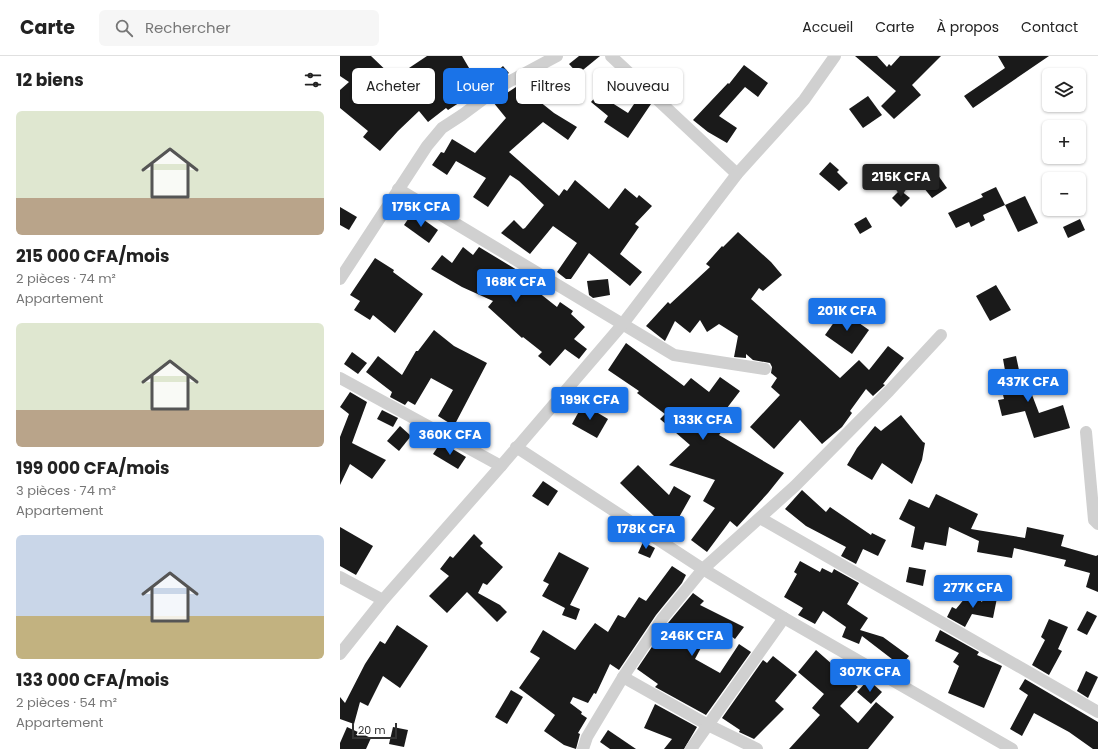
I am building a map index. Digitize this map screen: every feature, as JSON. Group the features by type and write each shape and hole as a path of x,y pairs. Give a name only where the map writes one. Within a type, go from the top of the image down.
{"street":[{"path":"340,279 427,146 442,128 501,86 557,56"},
{"path":"612,56 737,174"},
{"path":"340,654 383,600 622,325 737,174 804,100 835,56"},
{"path":"398,189 674,355 765,369"},
{"path":"583,749 587,737 623,677 662,619 704,569 795,486 883,397 941,335"},
{"path":"340,378 501,466"},
{"path":"1086,432 1094,520 1098,524"},
{"path":"516,447 704,569 784,618 1012,749"},
{"path":"760,518 1098,712"},
{"path":"340,578 383,600"},
{"path":"691,749 784,618"},
{"path":"623,677 757,749"}],"building":[{"path":"340,56 371,56 384,68 352,68 352,104 435,104 435,68 409,68 427,56 462,56 469,68 443,68 443,104 457,104 448,110 446,108 428,122 419,111 380,151 363,137 368,131 340,108 340,90 349,82 340,76"},
{"path":"579,56 600,56 585,68 573,68 569,64"},
{"path":"855,56 877,56 887,67 889,64 891,66 900,56 941,56 912,85 921,95 894,119 881,106 896,91"},
{"path":"998,56 1049,56 973,108 964,96 1005,68"},
{"path":"744,65 768,83 758,97 745,87 719,116 737,128 727,143 708,132 693,120 728,83 729,84"},
{"path":"516,87 516,104 543,104 577,127 568,140 543,122 509,152 559,196 564,189 567,191 575,180 609,209 625,188 637,198 639,195 652,206 635,224 639,227 620,254 642,272 630,286 589,253 571,279 566,279 557,272 577,243 553,226 530,254 501,233 514,220 523,229 525,228 544,205 519,181 510,175 488,207 473,197 486,178 456,161 447,175 432,165 441,152 444,153 452,139 475,153 506,118 495,104 508,104 508,92"},
{"path":"868,96 882,115 863,128 849,109"},
{"path":"593,104 614,104 628,113 634,104 651,104 628,138 604,122 608,116"},
{"path":"830,162 839,170 837,172 848,183 839,191 819,174"},
{"path":"935,171 947,188 932,198 919,182"},
{"path":"996,187 1005,205 983,215 985,220 971,227 969,222 956,228 948,213 983,197 981,194"},
{"path":"900,190 910,198 901,207 892,198"},
{"path":"1025,196 1038,223 1018,232 1005,205"},
{"path":"340,207 357,217 349,230 340,225"},
{"path":"413,212 438,230 429,243 404,225"},
{"path":"866,217 872,227 860,234 854,224"},
{"path":"1080,219 1085,230 1068,238 1063,227"},
{"path":"738,232 771,262 782,275 763,291 759,288 751,299 840,378 859,360 869,370 888,346 904,358 883,384 885,385 873,396 866,389 850,411 852,413 842,427 822,444 800,420 774,449 750,427 780,395 771,387 777,378 771,373 772,367 770,363 753,360 746,354 746,358 734,357 738,336 719,324 707,332 700,320 690,333 675,321 665,341 646,326 668,302 670,304 710,267 706,264 722,246 723,247"},
{"path":"463,247 473,255 479,247 517,270 514,273 557,307 560,302 573,311 571,314 585,327 574,339 587,349 579,359 565,349 550,366 538,356 542,352 523,337 522,338 488,307 493,301 462,287 431,269 442,255 452,263"},
{"path":"375,258 394,270 393,272 423,294 395,333 373,315 370,320 354,310 360,301 350,295"},
{"path":"608,279 610,295 593,298 589,295 587,281"},
{"path":"996,285 1011,310 990,321 976,296"},
{"path":"842,311 869,330 852,354 825,335"},
{"path":"434,330 454,346 487,363 454,426 438,416 453,390 431,378 415,405 408,401 405,405 390,397 392,392 366,372 378,356 402,375 416,351 418,351"},
{"path":"626,343 684,386 691,378 709,392 720,377 740,391 727,408 736,414 719,435 784,473 737,527 730,521 707,552 691,540 715,508 703,501 715,480 669,465 690,445 660,419 665,414 637,393 639,391 608,370"},
{"path":"352,352 367,363 358,374 344,364"},
{"path":"1016,356 1023,389 1029,387 1039,413 1063,405 1070,428 1034,438 1025,411 1002,416 998,400 1004,399 999,378 1006,376 1003,359"},
{"path":"350,392 367,402 352,443 386,460 372,479 350,464 340,485 340,437 349,414 340,407"},
{"path":"583,404 608,419 597,438 572,424"},
{"path":"382,410 398,418 393,427 377,419"},
{"path":"901,415 925,443 922,460 912,484 882,463 872,480 847,465 857,448 875,426 881,431"},
{"path":"400,426 411,436 399,451 387,441"},
{"path":"441,442 466,457 458,469 433,454"},
{"path":"638,465 669,495 674,486 691,496 673,528 655,517 620,483"},
{"path":"543,481 558,491 548,506 532,496"},
{"path":"802,490 826,512 830,507 871,535 872,533 886,540 878,556 863,549 856,564 841,556 846,547 806,526 785,509"},
{"path":"936,494 978,514 971,529 1025,538 1027,527 1064,535 1061,546 1096,556 1098,555 1098,592 1086,587 1090,573 1064,566 1066,560 1014,548 1012,558 977,552 979,541 949,527 946,546 925,542 923,550 911,547 915,527 899,519 909,499 929,508"},
{"path":"340,527 373,546 356,575 340,566"},
{"path":"474,534 483,543 480,546 503,567 487,585 483,583 478,593 500,605 507,612 497,622 467,592 447,613 429,596 449,576 440,569 450,556 453,558"},
{"path":"643,542 655,548 650,558 638,553"},
{"path":"559,552 589,568 570,605 580,609 576,620 562,615 565,608 542,596 549,584 543,581"},
{"path":"800,561 820,572 822,568 832,573 834,569 859,583 847,604 868,618 860,630 883,637 909,656 901,666 862,636 859,644 842,637 846,627 823,611 815,624 798,615 803,608 784,597 797,574 794,572"},
{"path":"672,566 686,575 682,583 656,615 619,670 610,664 596,694 594,693 588,703 573,697 570,703 587,718 578,733 580,734 576,749 564,745 544,731 555,715 519,688 540,658 530,652 543,630 575,650 595,623 608,632 618,615 625,618 639,597 646,601"},
{"path":"909,567 926,570 923,586 906,582"},
{"path":"970,592 982,602 985,593 997,598 993,618 972,614 965,627 947,617 952,607 956,609"},
{"path":"693,593 704,601 700,605 744,627 735,639 720,628 719,631 712,627 695,659 720,673 739,644 751,652 706,715 655,687 658,684 637,669 668,623"},
{"path":"1087,611 1097,616 1087,635 1077,630"},
{"path":"1049,619 1068,627 1058,649 1062,651 1049,675 1032,665 1045,640 1041,637"},
{"path":"397,625 428,646 400,688 383,676 368,706 360,702 354,724 340,719 340,697 345,703 365,664 380,641 385,644"},
{"path":"940,630 979,652 977,655 1002,666 984,708 948,693 959,666 953,662 959,653 935,641"},
{"path":"816,650 858,687 840,706 858,723 876,702 894,717 868,749 789,749 820,715 812,708 824,694 798,672"},
{"path":"773,656 797,675 775,701 784,709 754,739 739,732 740,730 722,718 763,660 767,663"},
{"path":"1086,671 1098,677 1088,698 1077,691"},
{"path":"1025,679 1098,722 1098,749 1093,749 1069,732 1034,713 1022,736 1010,729 1028,695 1019,689"},
{"path":"866,682 870,687 873,684 882,692 871,704 857,692"},
{"path":"511,690 523,697 507,724 495,717"},
{"path":"655,704 697,727 684,749 664,749 672,739 644,728"},
{"path":"347,727 371,738 366,749 340,749 340,743"},
{"path":"393,727 408,730 404,747 389,744"},
{"path":"608,730 636,749 610,749 600,742"}]}
